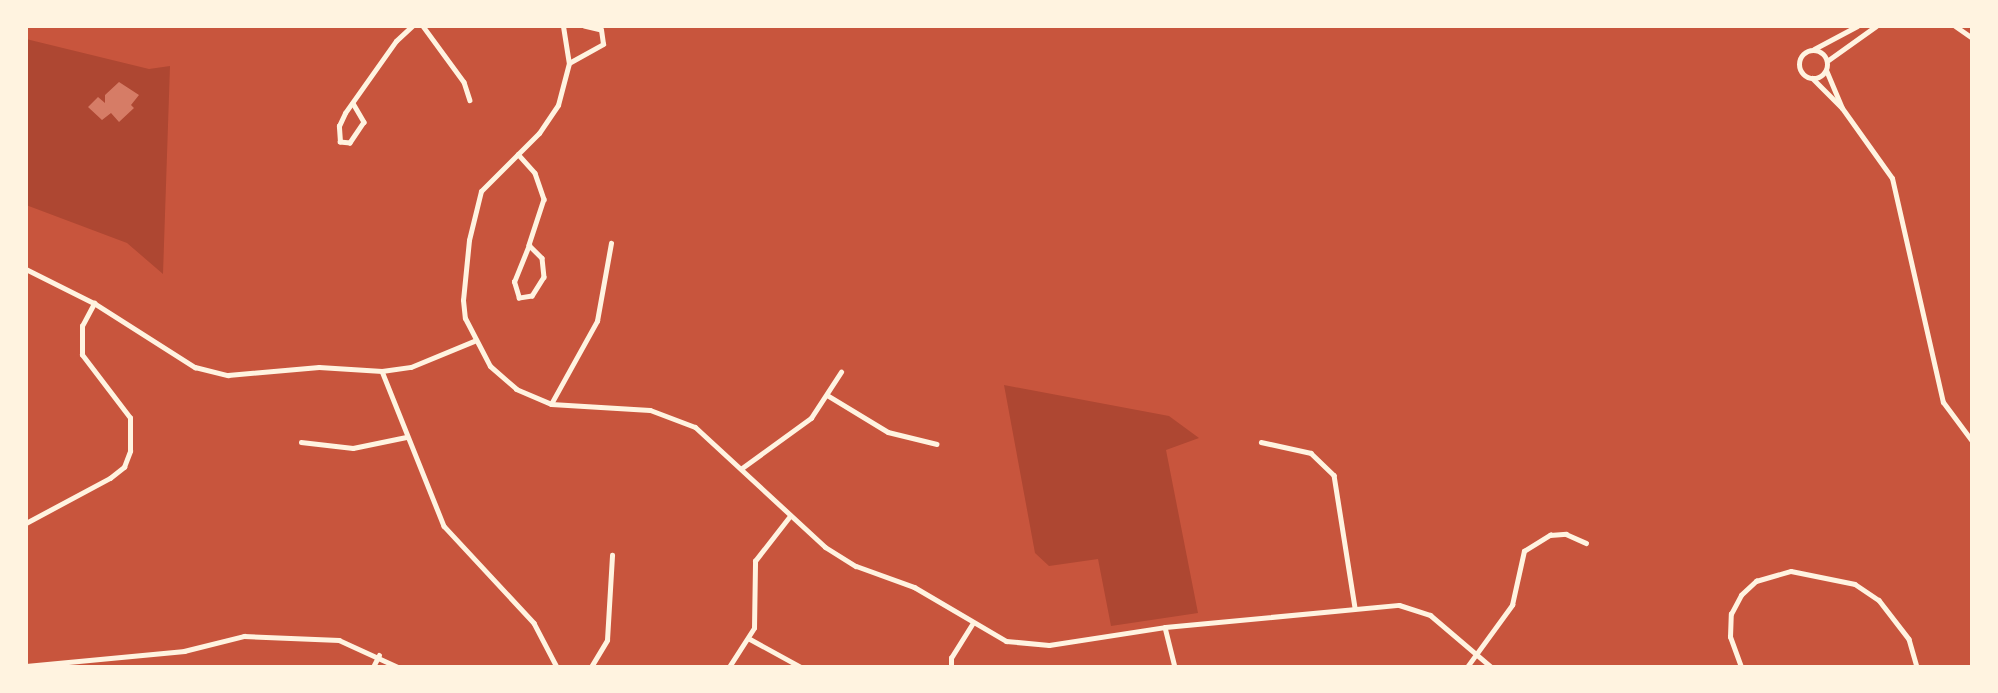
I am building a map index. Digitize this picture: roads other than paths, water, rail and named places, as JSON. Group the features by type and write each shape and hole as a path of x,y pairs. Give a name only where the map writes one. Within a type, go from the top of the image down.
{"street":[{"path":"353,103 364,121 350,143 340,142 339,126 353,103 396,41 412,26"},
{"path":"423,26 464,82 470,100"},
{"path":"563,26 569,63 558,105 539,133 489,179 474,209 463,300 474,341 504,379 551,404 624,406 676,417 695,426 790,516 840,557 914,587 972,624 1020,645 1049,645 1165,627 1355,607 1416,609 1430,615 1491,667"},
{"path":"569,63 603,44 601,30 584,26"},
{"path":"1857,26 1814,50 1805,52 1799,64 1842,108 1892,178 1943,402 1972,441"},
{"path":"1842,108 1826,70 1827,61 1876,26"},
{"path":"1955,26 1972,38"},
{"path":"1814,50 1827,61"},
{"path":"1812,78 1826,70"},
{"path":"517,153 535,173 544,199 514,282 519,298 533,296 544,276 542,258 529,245"},
{"path":"551,404 597,321 611,243"},
{"path":"26,269 94,303 181,359 210,372 248,375 319,367 382,371 411,367 474,341"},
{"path":"26,523 110,478 124,467 130,451 130,418 82,355 82,326 94,303"},
{"path":"382,371 406,437 444,526 460,549 534,623 557,667"},
{"path":"742,468 811,418 841,372"},
{"path":"827,395 888,432 937,444"},
{"path":"301,442 353,448 406,437"},
{"path":"1261,442 1311,453 1334,475 1355,607"},
{"path":"729,667 750,639 757,609 755,561 790,516"},
{"path":"1467,667 1512,605 1524,551 1550,535 1566,534 1586,544"},
{"path":"591,667 607,640 612,555"},
{"path":"1741,667 1730,637 1731,614 1741,595 1756,581 1791,571 1855,584 1879,600 1909,639 1917,667"},
{"path":"951,667 951,658 972,624"},
{"path":"1165,627 1175,667"},
{"path":"26,666 95,665 184,651 244,636 339,640 379,655 398,667"},
{"path":"750,639 801,667"},
{"path":"373,667 379,655"}]}
